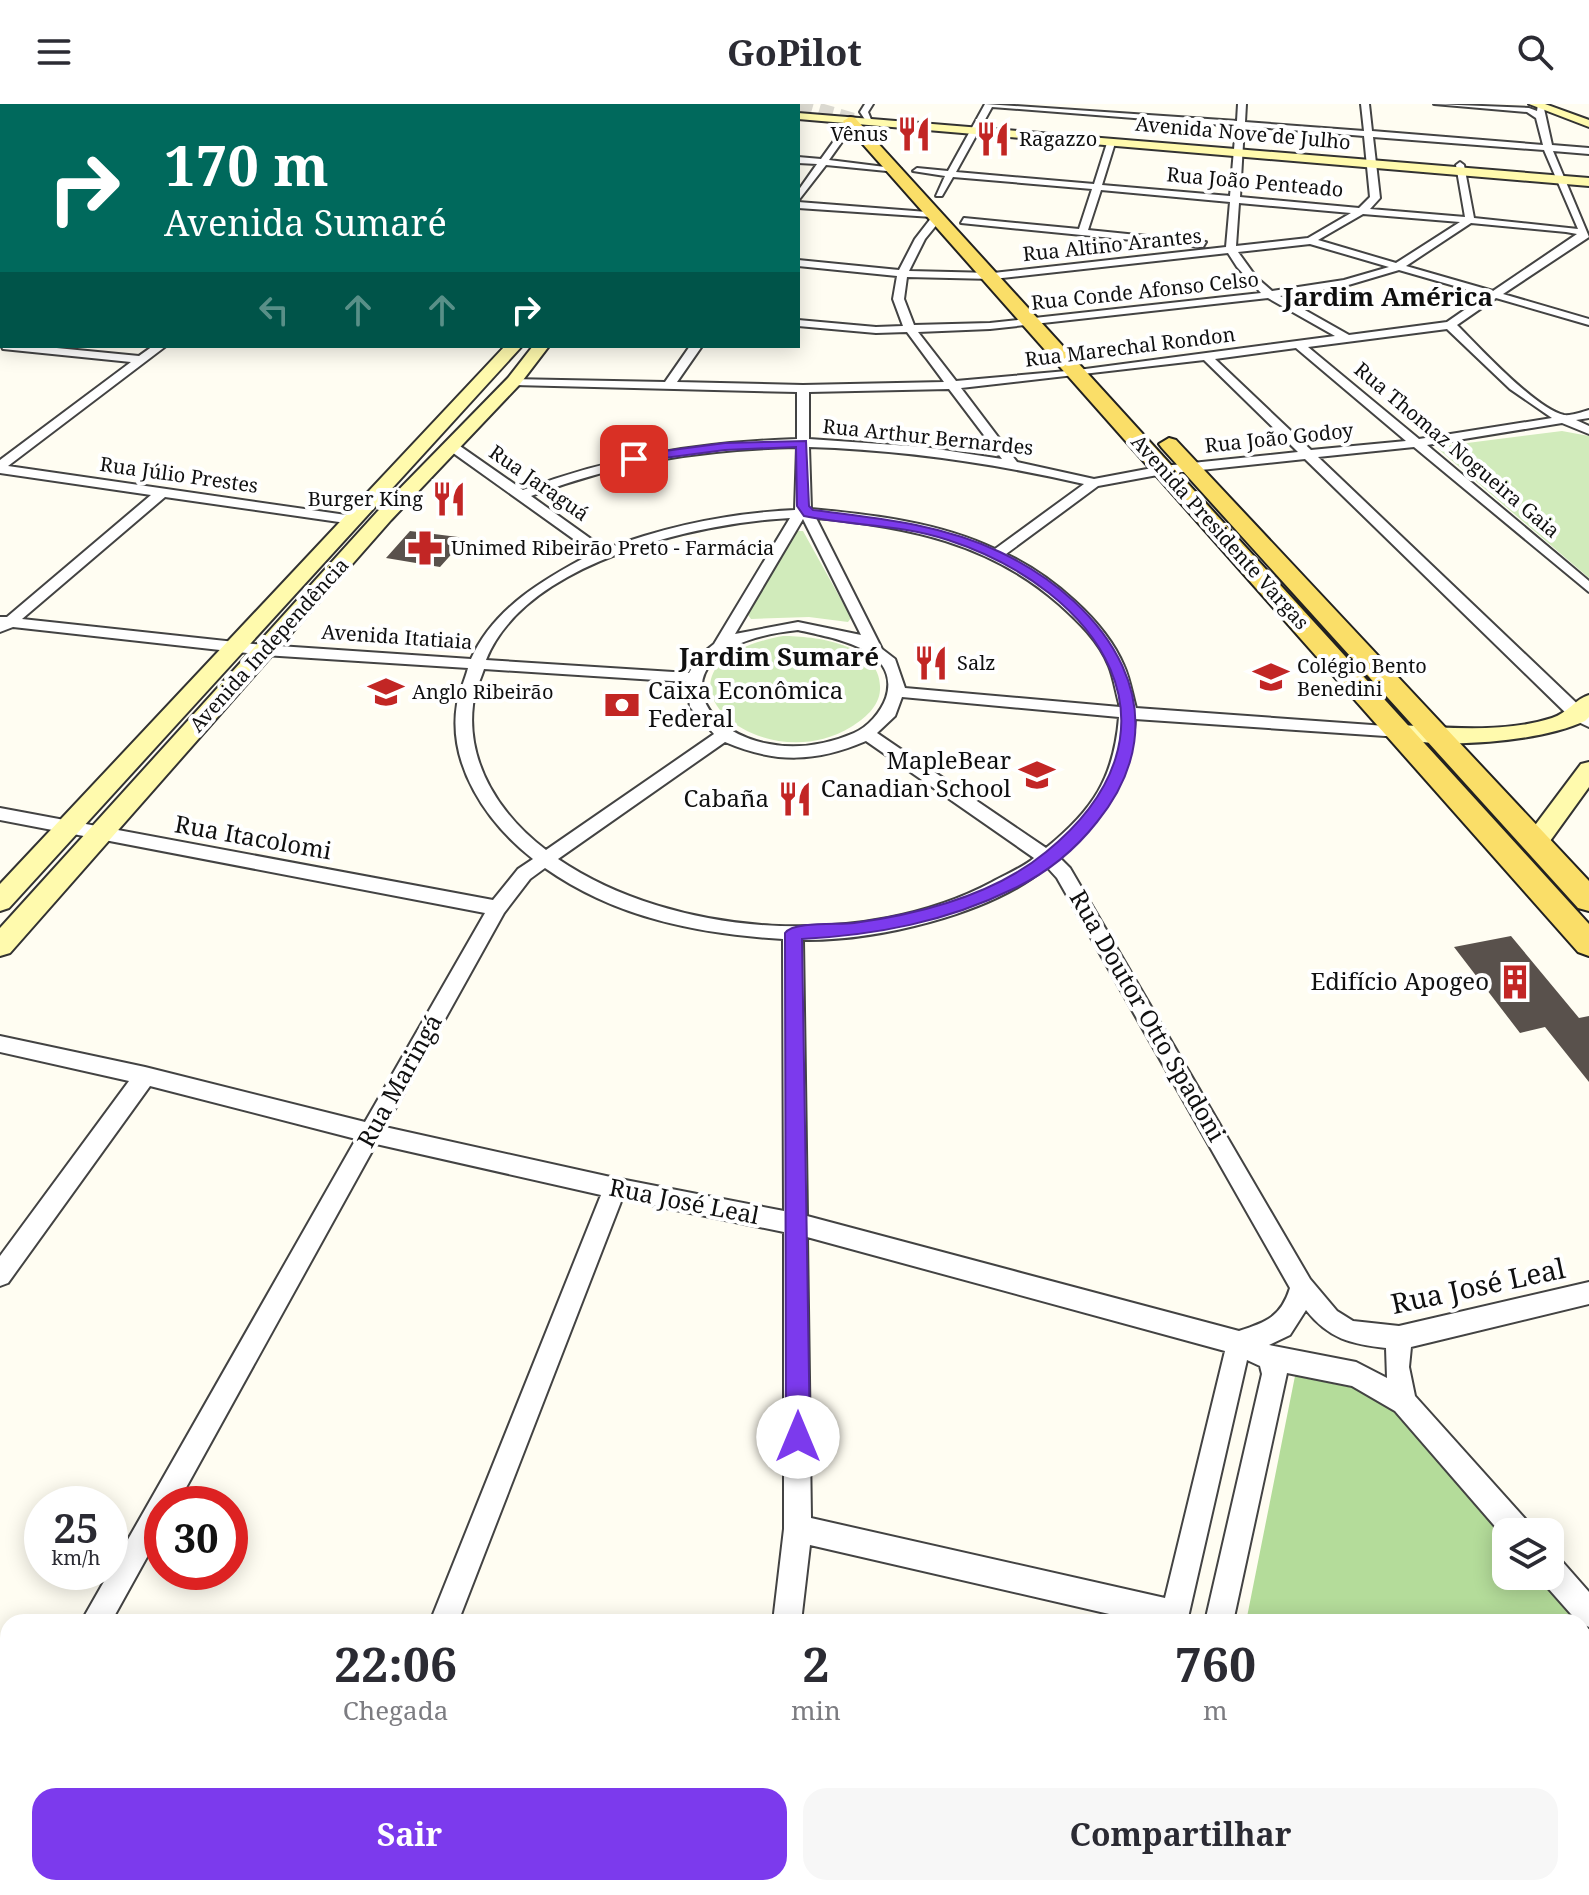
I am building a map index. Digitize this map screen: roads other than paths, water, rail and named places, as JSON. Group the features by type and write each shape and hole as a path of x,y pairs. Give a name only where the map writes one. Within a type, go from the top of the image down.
{"main road":[{"path":"832,104 859,117 917,171 984,242"},
{"path":"1541,108 1589,124"},
{"name":"Avenida Nove de Julho","path":"800,110 1460,168 1560,176 1589,175"},
{"name":"Avenida Nove de Julho","path":"800,116 859,117"},
{"name":"Avenida Presidente Vargas","path":"859,117 937,216 1013,279 1054,320 1163,470 1589,944"},
{"name":"Avenida Nove de Julho","path":"977,128 1111,143 1238,149"},
{"path":"875,136 934,201 937,216"},
{"name":"Avenida Nove de Julho","path":"1560,176 1589,182"},
{"name":"Avenida Presidente Vargas","path":"1013,279 1033,322 1099,370 1120,391"},
{"name":"Avenida Independência","path":"0,901 512,348"},
{"name":"Avenida Independência","path":"0,946 384,516 514,381 539,348"},
{"name":"Avenida Presidente Vargas","path":"1160,435 1589,900"},
{"path":"1400,732 1435,735 1521,731 1552,725 1585,713"},
{"path":"1536,842 1579,794 1589,770"}],"street":[{"path":"939,194 990,104 1118,109 1240,123 1589,151"},
{"path":"1242,104 1231,249 1238,265 1268,295 1345,337"},
{"path":"1364,209 1375,198 1365,104"},
{"path":"1438,104 1512,110 1541,108 1548,148 1583,217 1587,234"},
{"path":"1449,105 1451,116"},
{"path":"1115,126 1118,109"},
{"path":"800,195 859,117"},
{"path":"1453,127 1455,140"},
{"path":"1083,232 1111,143"},
{"path":"800,160 897,169"},
{"path":"1460,168 1470,220"},
{"name":"Rua João Penteado","path":"917,171 1364,209 1587,234"},
{"path":"800,205 937,216"},
{"name":"Rua Altino Arantes","path":"800,263 905,274 1013,279 1213,248 1310,241 1364,209"},
{"path":"937,216 927,225 899,287 900,306 911,330 1011,462"},
{"name":"Rua Conde Afonso Celso","path":"800,323 911,330 1054,320 1268,295 1373,278 1470,220"},
{"path":"964,221 1213,248"},
{"name":"Rua Marechal Rondon","path":"1099,370 1450,325 1587,234"},
{"path":"1310,241 1589,322"},
{"path":"1450,325 1521,394 1561,421 1589,430"},
{"name":"Rua Thomaz Nogueira Gaia","path":"1298,344 1589,588"},
{"path":"22,348 141,360"},
{"path":"0,467 157,348"},
{"path":"669,385 695,348"},
{"path":"1206,356 1585,713"},
{"name":"Rua Marechal Rondon","path":"514,381 803,389 952,385 1080,358"},
{"path":"803,389 803,511 875,648 893,669 899,692 894,708 884,722 868,734 843,746 812,752 780,752 750,746 724,735 709,722 698,708 694,693 695,678 704,662 719,648 803,511"},
{"name":"Rua João Godoy","path":"996,555 1094,483 1163,470 1418,443 1589,414"},
{"name":"Rua Arthur Bernardes","path":"523,495 576,475 634,459 725,446 802,444 860,446 1011,462 1094,483"},
{"name":"Rua Jaraguá","path":"453,447 602,553"},
{"name":"Rua Júlio Prestes","path":"0,467 353,520"},
{"path":"3,625 161,493"},
{"path":"803,511 906,525 953,537 996,555 1038,578 1061,597 1102,638 1121,674 1129,713 1128,743 1119,774 1103,804 1080,832 1049,859 1009,884 961,905 909,920 852,930 793,933 699,923 613,898 543,860 504,823 477,784 465,743 465,703 477,665 493,638 514,612 559,577 602,553 663,531 729,518 803,511"},
{"name":"Avenida Itatiaia","path":"3,625 264,650 695,678"},
{"path":"719,648 755,632 798,626 827,628 853,636 875,648"},
{"path":"899,692 1129,713 1400,732"},
{"name":"Rua Doutor Otto Spadoni","path":"868,734 1049,859 1064,873 1302,1287"},
{"name":"Rua Maringá","path":"172,1486 497,908 524,874 724,735"},
{"name":"Rua Itacolomi","path":"0,814 497,908"},
{"path":"788,1614 798,1529 793,933"},
{"name":"Rua José Leal","path":"0,1044 145,1076 371,1133 615,1188 796,1224 1239,1343 1271,1358 1356,1374 1404,1402"},
{"path":"0,1275 145,1076"},
{"path":"447,1614 615,1188"},
{"path":"1175,1614 1239,1343 1280,1329 1295,1316 1302,1287"},
{"name":"Rua José Leal","path":"1302,1287 1328,1319 1349,1332 1399,1338 1589,1293"},
{"path":"1399,1338 1397,1367 1404,1402 1506,1518"},
{"path":"1221,1614 1275,1374 1271,1358"},
{"path":"798,1529 1153,1614"},
{"name":"Rua Maringá","path":"100,1614 144,1536"},
{"path":"1564,1585 1589,1613"}],"tunnel":[{"path":"800,104 854,120 875,136"}],"place":[{"name":"Vênus","path":"914,134"},
{"name":"Ragazzo","path":"993,139"},
{"name":"Burger King","path":"449,499"},
{"name":"Unimed Ribeirão Preto - Farmácia","path":"425,548"},
{"name":"Salz","path":"931,663"},
{"name":"Colégio Bento Benedini","path":"1271,677"},
{"name":"Anglo Ribeirão","path":"386,692"},
{"name":"Caixa Econômica Federal","path":"622,705"},
{"name":"MapleBear Canadian School","path":"1037,775"},
{"name":"Cabaña","path":"795,799"},
{"name":"Edifício Apogeo","path":"1515,982"}],"district":[{"name":"Jardim América","path":"1388,297"},
{"name":"Jardim Sumaré","path":"779,657"}]}
